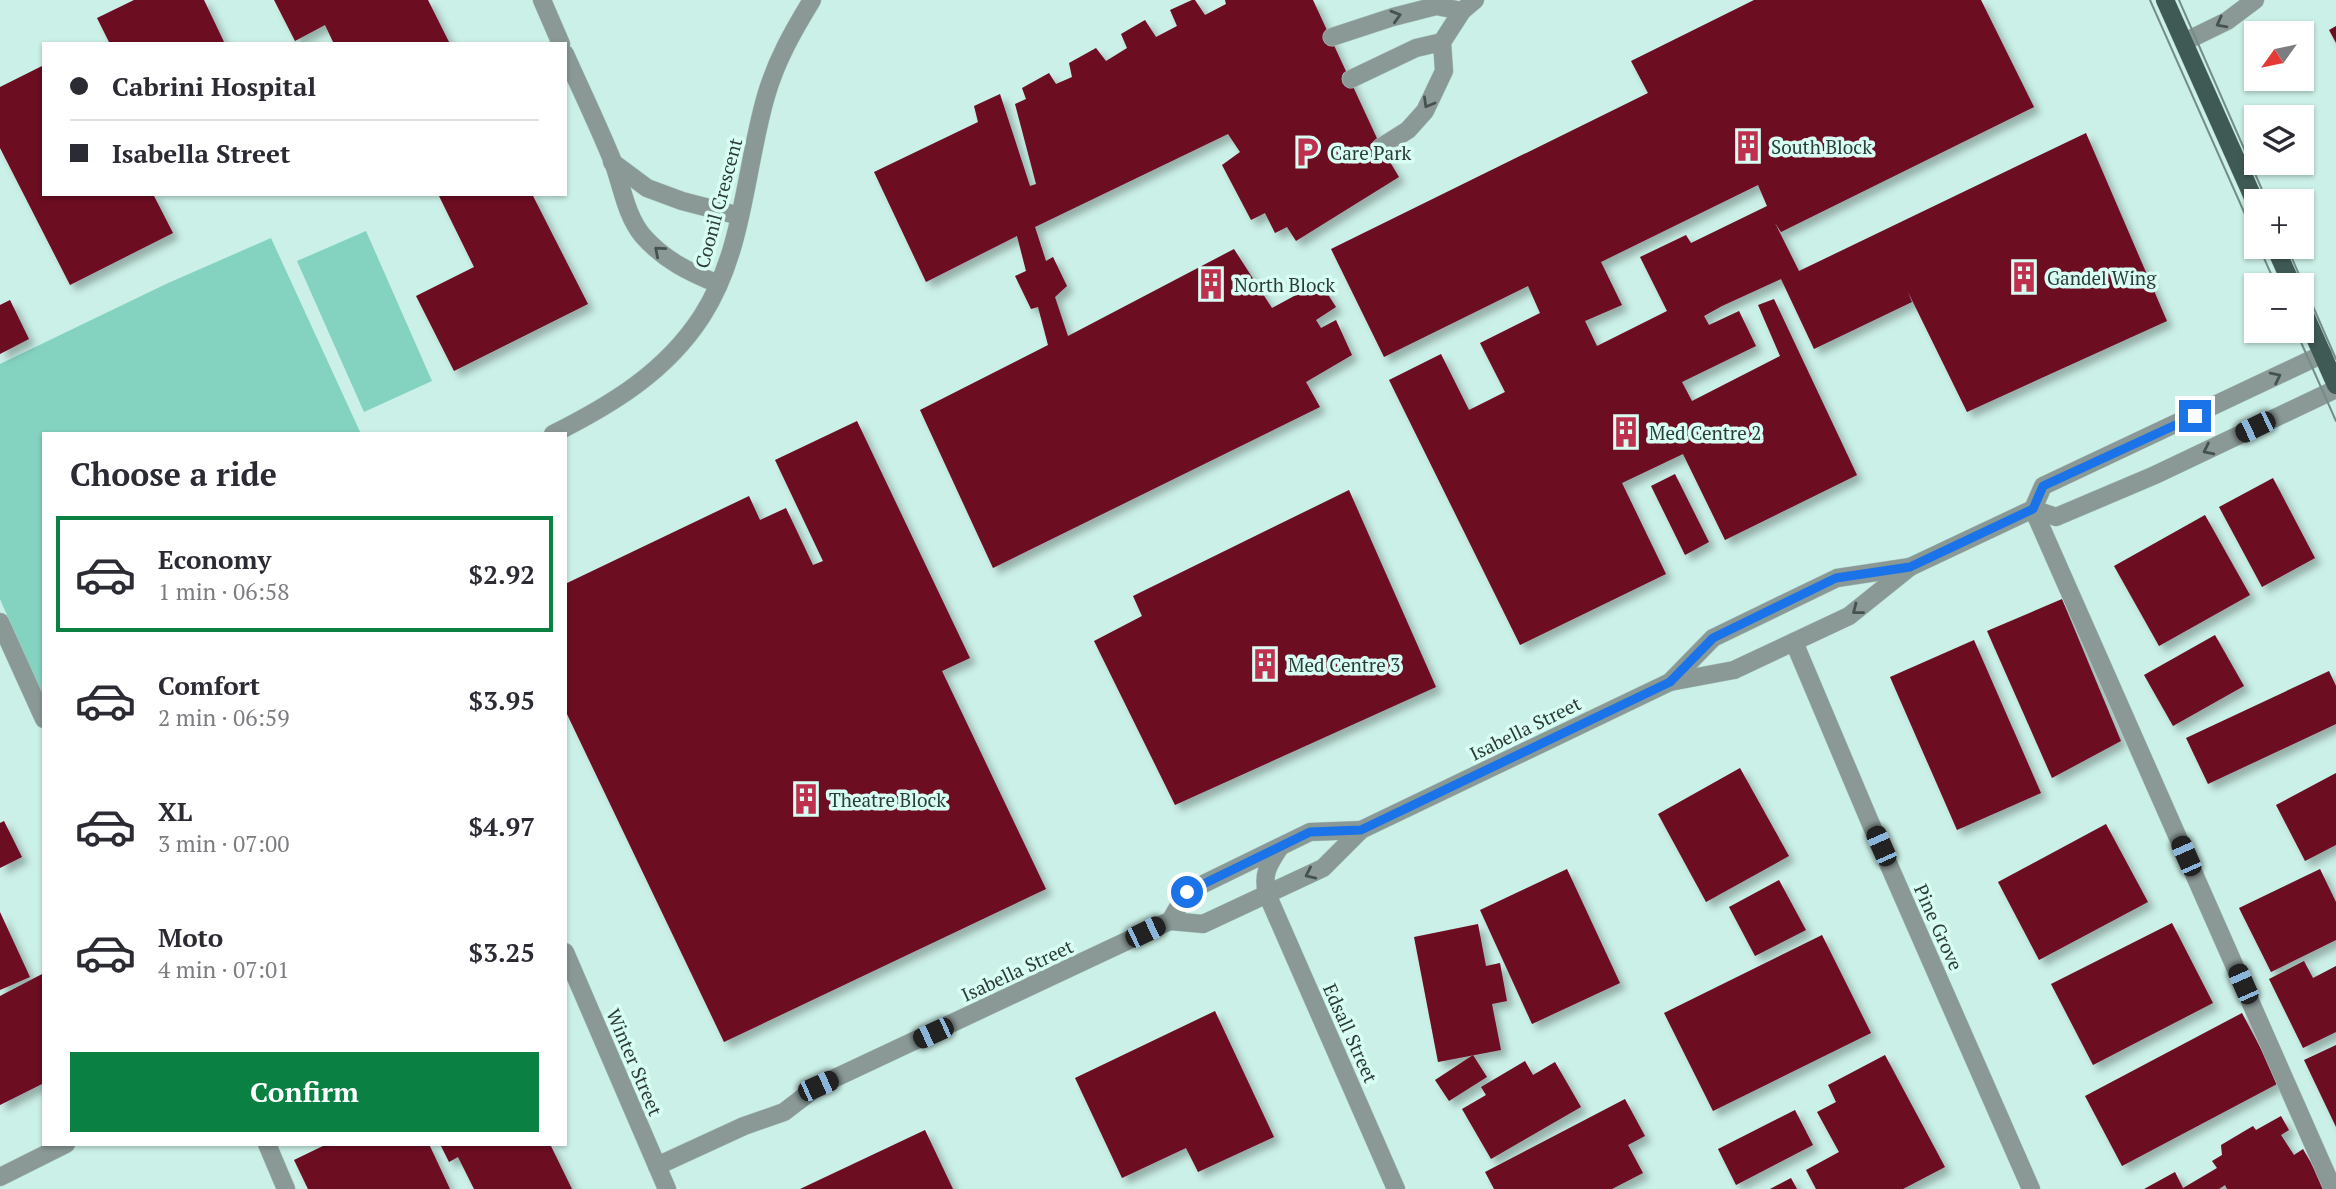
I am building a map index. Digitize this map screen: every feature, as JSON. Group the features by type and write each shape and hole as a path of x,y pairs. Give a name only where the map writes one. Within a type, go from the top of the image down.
{"main road":[{"path":"2165,0 2249,189"},
{"path":"2314,334 2336,387"}],"street":[{"path":"541,0 560,42"},
{"name":"Coonil Crescent","path":"557,432 606,407 661,366 702,316 718,284 740,216 766,96 785,44 811,0"},
{"path":"2184,42 2227,21 2255,0"},
{"path":"1332,37 1394,16 1436,6 1468,6"},
{"path":"1381,147 1408,130 1424,111 1444,71 1442,42 1468,6"},
{"path":"1351,79 1416,48 1442,42"},
{"path":"567,59 641,234 659,253 681,268 718,284"},
{"path":"612,162 647,188 682,201 740,216"},
{"name":"Isabella Street","path":"657,1166 744,1126 784,1112 818,1086 1170,921 1203,924 1323,868 1361,830 1670,682 1734,670 1849,616 1910,567 2033,509 2043,486 2323,354"},
{"path":"2033,509 2056,517 2155,475 2336,387"},
{"path":"2033,509 2333,1189"},
{"name":"Isabella Street","path":"1670,682 1713,638 1836,578 1910,567"},
{"path":"0,622 42,715"},
{"name":"Pine Grove","path":"1794,642 2031,1189"},
{"name":"Isabella Street","path":"1170,921 1187,892 1310,832 1361,830"},
{"path":"1267,894 1264,880 1268,866 1280,847"},
{"name":"Edsall Street","path":"1267,894 1396,1189"},
{"name":"Winter Street","path":"567,956 667,1189"},
{"path":"0,1177 62,1146"},
{"path":"268,1146 286,1189"}],"green space":[{"path":"366,231 432,381 364,412 297,261"},
{"path":"271,238 360,432 42,432 42,695 0,599 0,364 166,284"}],"building":[{"path":"134,0 204,0 224,42 109,42 97,18"},
{"path":"274,0 428,0 449,42 333,42 325,25 295,41"},
{"name":"North Block","path":"1195,0 1205,15 1226,4 1225,0 1313,0 1381,147 1399,177 1296,241 1287,227 1275,233 1265,213 1251,220 1222,165 1240,152 1228,134 1035,227 1046,261 1053,257 1067,286 1055,297 1068,336 1234,249 1272,308 1320,282 1336,307 1316,320 1321,328 1336,320 1352,355 1306,382 1320,407 993,568 920,410 1048,345 1038,307 1031,309 1015,276 1026,271 1017,236 926,282 874,172 978,122 974,106 1000,94 1030,186 1036,184 1015,104 1026,99 1022,88 1049,73 1056,84 1072,77 1069,63 1096,48 1106,61 1127,48 1121,34 1145,20 1156,37 1177,26 1170,10"},
{"path":"1754,0 1981,0 2034,107 1781,232 1775,223 1799,271 2086,133 2167,321 1967,412 1908,292 1912,302 1814,349 1781,279 1722,306 1704,316 1709,325 1739,311 1756,346 1682,382 1692,401 1780,356 1758,305 1774,299 1857,475 1725,540 1683,454 1622,483 1666,574 1520,645 1389,380 1441,354 1469,410 1505,392 1480,343 1540,313 1528,286 1384,357 1331,249 1648,93 1631,61","holes":["1758,185 1767,206 1691,243 1686,235 1640,257 1667,311 1597,346 1585,321 1622,305 1601,262"]},
{"path":"2336,26 2336,43 2329,30"},
{"path":"42,66 42,196 154,196 173,233 70,285 0,148 0,87"},
{"path":"439,196 533,196 588,304 454,371 416,296 474,267"},
{"path":"10,300 29,339 0,354 0,305"},
{"name":"Theatre Block","path":"857,421 970,658 942,671 1046,889 724,1042 567,714 567,583 749,496 760,520 786,508 813,565 823,561 775,460"},
{"path":"1675,474 1709,542 1685,555 1651,486"},
{"path":"2273,478 2315,558 2262,587 2219,507"},
{"name":"Med Centre 3","path":"1349,490 1436,687 1175,805 1094,641 1142,616 1133,596"},
{"path":"2205,515 2250,595 2159,646 2114,566"},
{"path":"2062,599 2121,741 2052,778 1987,631"},
{"path":"2215,635 2244,686 2173,726 2144,675"},
{"path":"1974,640 2041,793 1957,830 1890,677"},
{"path":"2329,671 2336,686 2336,724 2208,784 2186,738"},
{"path":"1740,768 1789,856 1706,902 1658,814"},
{"path":"2336,773 2336,845 2305,861 2276,805"},
{"path":"4,821 22,857 0,868 0,823"},
{"path":"2106,824 2148,902 2039,960 1998,882"},
{"path":"1567,869 1620,983 1532,1024 1480,910"},
{"path":"2320,869 2336,902 2336,940 2271,972 2239,908"},
{"path":"1779,880 1806,930 1755,956 1729,907"},
{"path":"0,912 30,977 0,990"},
{"path":"2172,923 2213,1003 2093,1065 2051,984"},
{"path":"1478,924 1486,966 1500,963 1507,1001 1492,1004 1501,1050 1438,1062 1414,937"},
{"path":"1822,935 1871,1033 1713,1111 1664,1013"},
{"path":"2304,961 2313,978 2336,966 2336,1032 2303,1048 2269,979"},
{"path":"42,974 42,1084 0,1105 0,996"},
{"path":"1215,1011 1274,1137 1198,1172 1186,1148 1122,1178 1075,1078"},
{"path":"2242,1013 2279,1083 2122,1166 2085,1096"},
{"path":"2336,1045 2336,1127 2304,1060"},
{"path":"1473,1055 1487,1077 1449,1101 1435,1080"},
{"path":"1885,1055 1945,1167 1903,1189 1816,1189 1806,1170 1839,1152 1817,1112 1836,1102 1828,1085"},
{"path":"1525,1061 1533,1075 1555,1062 1581,1107 1491,1159 1462,1109 1486,1095 1481,1087"},
{"path":"1625,1099 1645,1136 1628,1145 1643,1173 1612,1189 1494,1189 1485,1172"},
{"path":"1795,1110 1813,1145 1736,1185 1718,1149"},
{"path":"2281,1116 2289,1130 2281,1135 2294,1155 2303,1149 2326,1189 2227,1189 2225,1185 2219,1189 2144,1189 2175,1172 2183,1188 2217,1168 2212,1161 2222,1155 2221,1145 2253,1126 2256,1130"},
{"path":"925,1130 953,1189 800,1189"},
{"path":"323,1146 430,1146 450,1189 308,1189 294,1160"},
{"path":"441,1146 551,1146 572,1189 474,1189 458,1157 449,1162"},
{"path":"1791,1178 1797,1189 1770,1189"}],"tram line":[{"path":"2150,0 2244,212"},
{"path":"2179,0 2262,189"},
{"path":"2264,259 2271,273"},
{"path":"2292,259 2336,359"},
{"path":"2301,343 2336,421"}],"place":[{"name":"South Block","path":"1748,146"},
{"name":"Care Park","path":"1307,152"},
{"name":"Gandel Wing","path":"2024,277"},
{"name":"North Block","path":"1211,284"},
{"name":"Med Centre 2","path":"1626,432"},
{"name":"Med Centre 3","path":"1265,664"},
{"name":"Theatre Block","path":"806,799"}],"route":[{"path":"1187,892 1310,832 1361,830 1670,682 1713,638 1836,578 1910,567 2033,509 2043,486 2195,416"}]}
